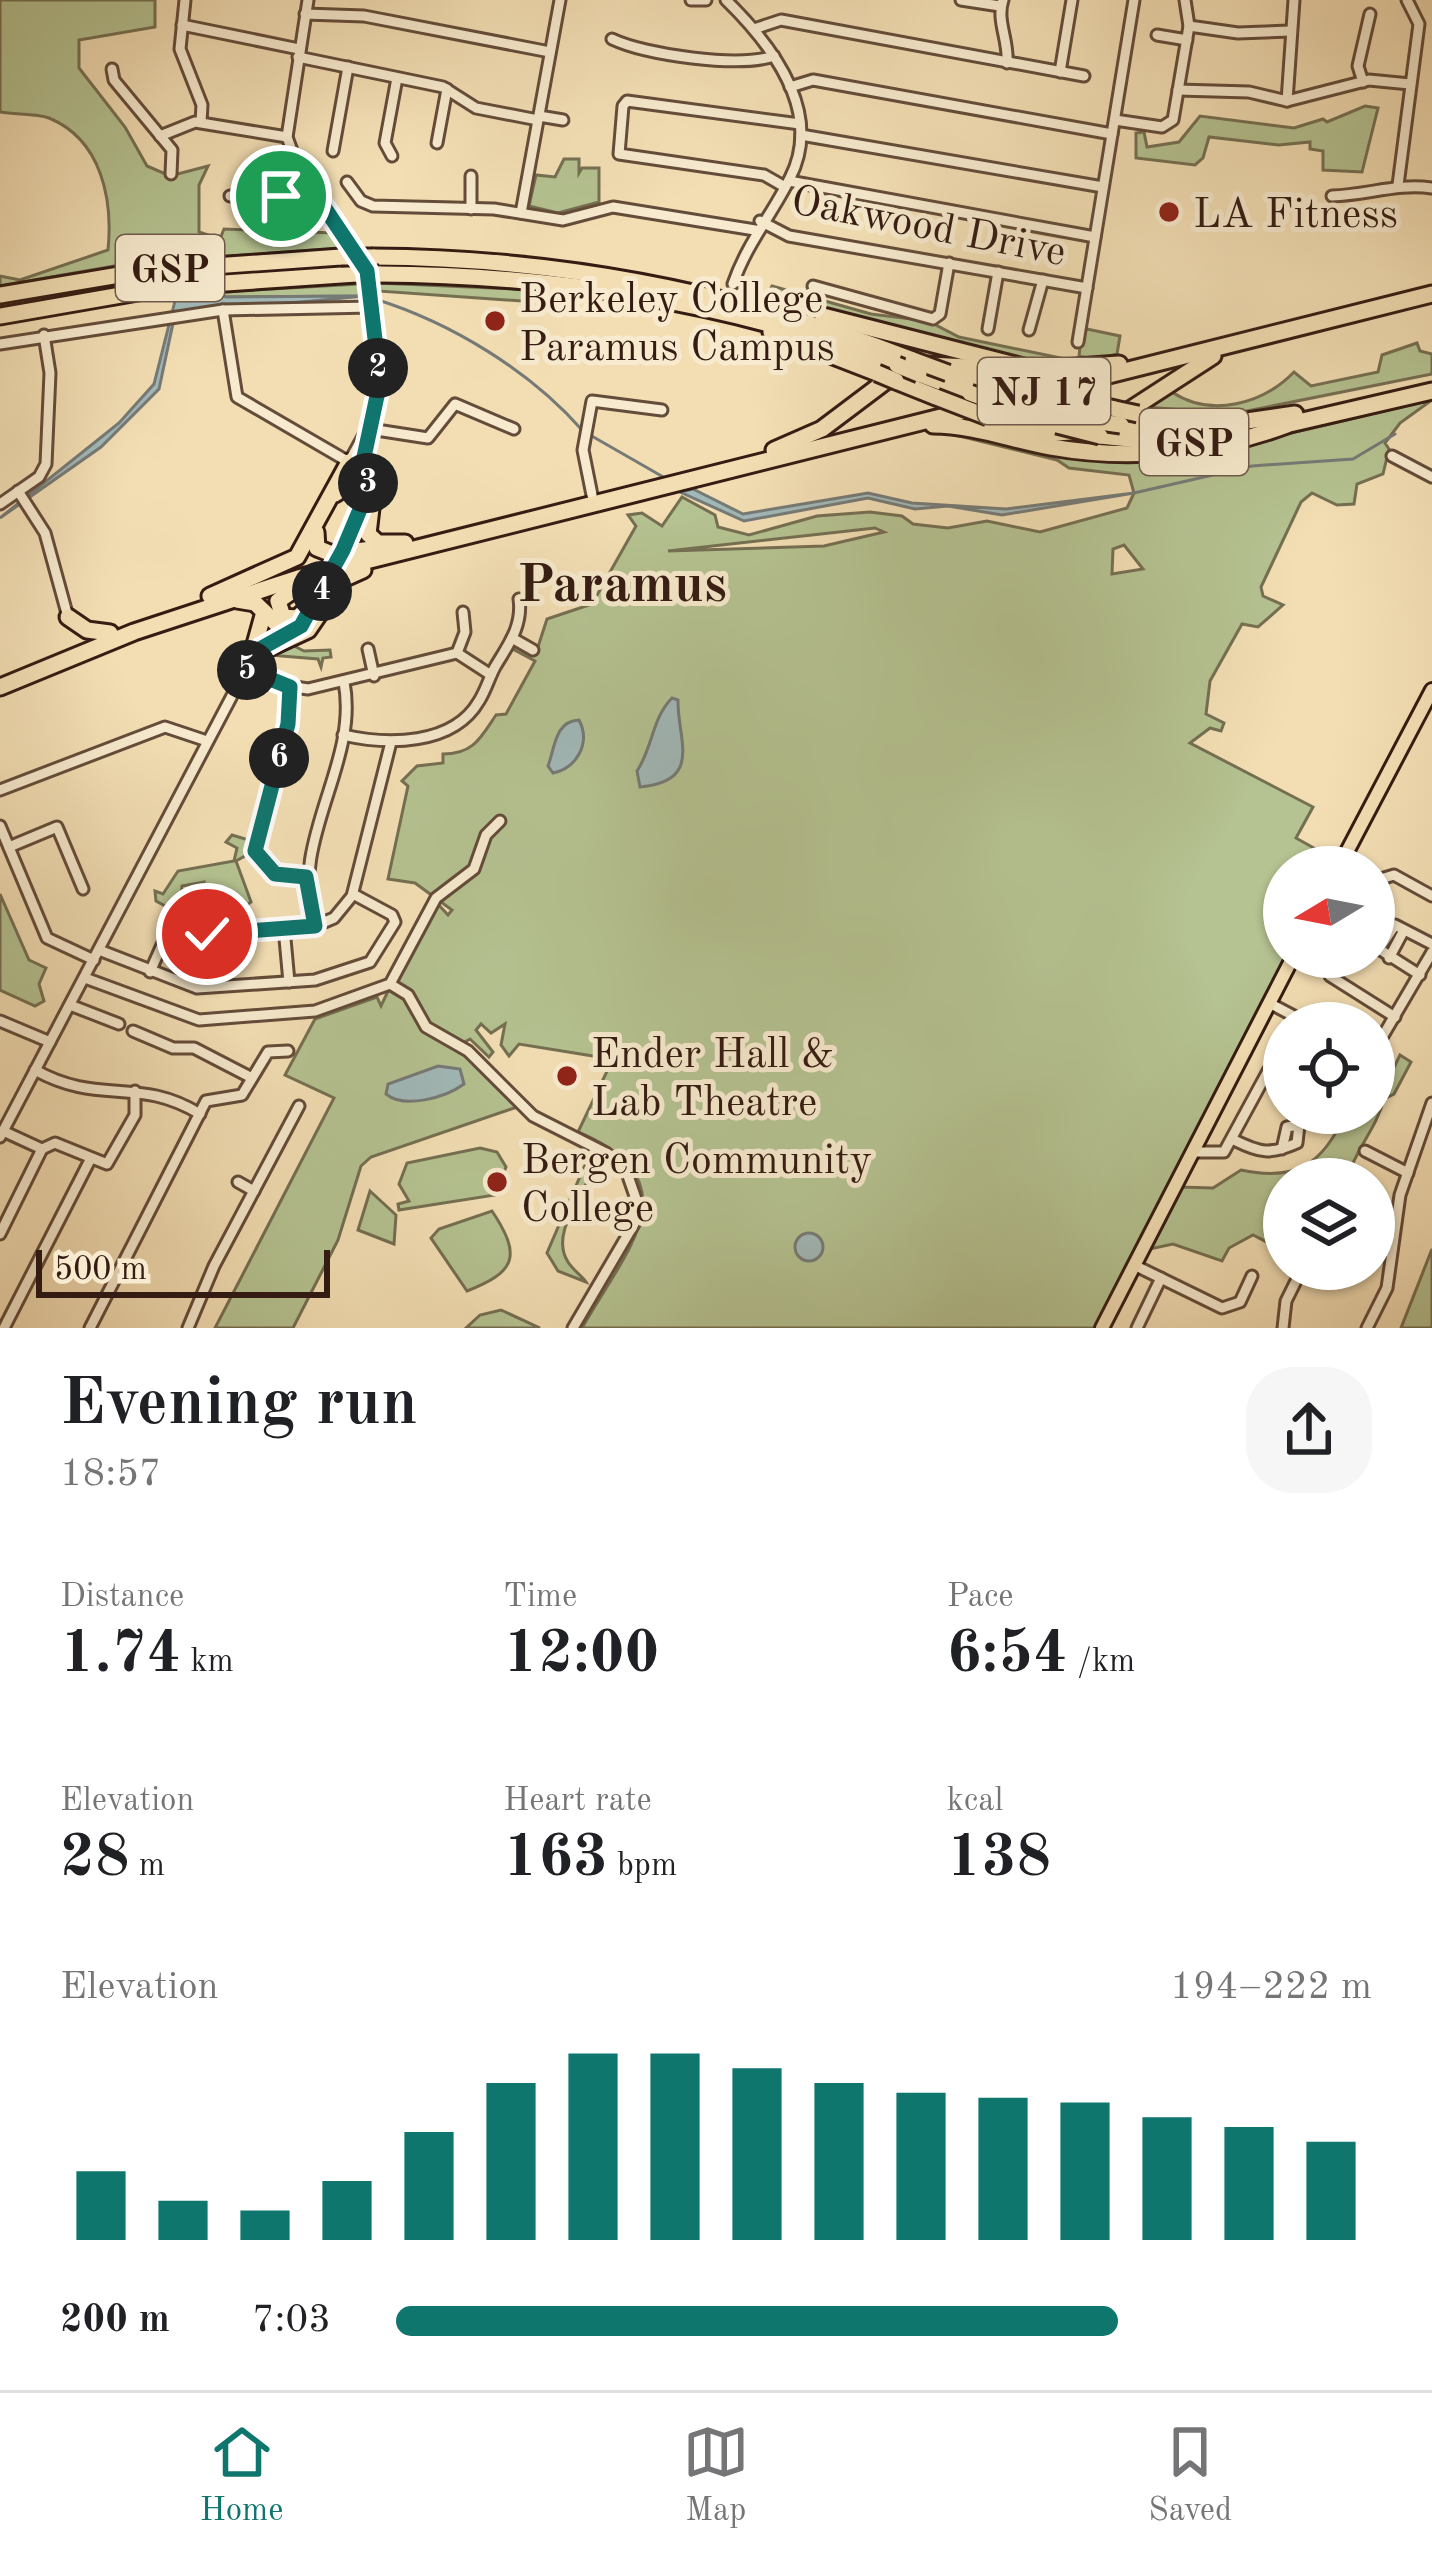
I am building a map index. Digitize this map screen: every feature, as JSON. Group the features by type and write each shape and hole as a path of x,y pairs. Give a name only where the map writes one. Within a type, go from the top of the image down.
{"highway":[{"name":"GSP","path":"0,295 186,266 341,257 542,266 711,294 815,323 906,370 948,373 1096,428 1118,417 1234,424 1432,387"},
{"name":"GSP","path":"0,316 167,287 356,274 534,280 683,302 787,327 1057,425 1187,442 1287,425 1432,387"},
{"name":"NJ 17","path":"772,455 1241,343 1432,290"},
{"name":"NJ 17","path":"0,687 346,558 1432,290"},
{"path":"711,294 1035,370 1119,364"},
{"path":"683,302 877,374 906,370 936,397 1043,434 1084,431 1114,419 1241,343"},
{"path":"772,455 822,429 878,382 910,368 960,365 1118,417 1138,414 1234,424"},
{"path":"844,441 939,425 1072,450 1138,454 1220,445 1287,425"},
{"path":"364,452 373,491 368,534 393,548"},
{"path":"210,596 291,561 319,524 349,462"},
{"name":"NJ 17","path":"0,678 210,596 592,495 668,481"},
{"path":"333,496 346,487 362,497"},
{"path":"319,524 315,544 321,552 393,548"},
{"path":"249,657 308,630 343,579 393,548"},
{"path":"318,599 294,619 278,609 284,593 346,558"},
{"path":"228,600 253,602 285,632"},
{"path":"249,657 264,612"},
{"path":"68,616 87,630 110,633"},
{"path":"67,649 75,635 68,616"}],"main road":[{"path":"1350,846 1432,690"},
{"path":"1102,1328 1263,1015"}],"street":[{"path":"185,0 181,55 200,99 201,122"},
{"path":"43,1149 2,1134 249,657 308,615 346,558 360,512 364,452 380,382 371,300 360,257 306,180 287,137 308,0"},
{"path":"521,213 560,0"},
{"path":"691,0 706,0"},
{"path":"726,0 757,28 790,87 801,130 787,184 758,226 734,284"},
{"path":"961,0 1001,3 1007,63"},
{"path":"1060,72 1072,0"},
{"path":"1078,342 1134,0"},
{"path":"1114,120 1168,125 1189,26 1185,0"},
{"path":"1287,101 1294,0"},
{"path":"1398,185 1418,24 1407,0"},
{"path":"305,14 364,16 550,52"},
{"path":"1363,82 1358,66 1370,14"},
{"path":"757,28 781,20 1084,76"},
{"path":"182,25 447,89 476,108 563,120"},
{"path":"1189,26 1238,33 1290,31"},
{"path":"1157,35 1186,40"},
{"path":"612,39 637,48 752,63 773,56"},
{"path":"333,151 348,68"},
{"path":"112,69 172,151 171,174"},
{"path":"392,156 385,143 398,78"},
{"path":"790,87 813,80 1112,134"},
{"path":"1178,90 1249,92 1287,101 1363,82 1410,84"},
{"path":"437,143 447,89"},
{"path":"1095,237 622,155 616,147 624,103 630,101 1103,187"},
{"path":"160,136 184,123 201,122 287,137"},
{"path":"471,176 471,208"},
{"path":"230,196 272,199 306,180"},
{"name":"Oakwood Drive","path":"347,182 369,206 471,208 563,220 613,207 758,226 789,236 1087,288"},
{"path":"1332,196 1365,197 1398,185 1432,188"},
{"path":"813,286 933,319 940,314 949,263"},
{"path":"988,328 998,272"},
{"path":"1029,330 1042,280"},
{"path":"0,344 165,316 371,300"},
{"path":"224,310 237,397 349,462 362,497"},
{"path":"0,504 23,498 46,464 48,388 41,336"},
{"path":"592,495 585,433 595,399 662,410"},
{"path":"370,429 428,438 455,404 514,429"},
{"path":"349,462 370,429"},
{"path":"1392,456 1432,477"},
{"path":"23,498 45,533 68,616"},
{"path":"344,735 391,742 459,723 479,702 512,638 519,621 519,599"},
{"path":"457,652 465,632 463,612"},
{"path":"512,638 533,650"},
{"path":"368,649 374,676"},
{"path":"249,657 290,687 374,676 457,652"},
{"path":"457,652 490,675"},
{"path":"315,926 306,877 344,735 348,709 344,682"},
{"path":"290,687 288,724 255,851 275,874 306,877"},
{"path":"0,790 164,727 207,741"},
{"path":"150,972 162,945 180,928 212,934 315,926 334,918 352,894 391,742"},
{"path":"85,978 199,1020 315,1011 390,984 436,898 474,869 485,835 500,821"},
{"path":"0,826 47,938 204,988 289,982 364,965 378,953 395,918 352,894"},
{"path":"9,847 57,827 83,889"},
{"path":"1395,876 1432,896"},
{"path":"284,928 289,982"},
{"path":"1395,1017 1420,975 1432,948 1404,930 1389,958 1420,975"},
{"path":"1333,978 1371,1002"},
{"path":"390,984 408,995 426,1027 468,1051 534,1117 606,1153 627,1173 636,1199 634,1224 573,1328"},
{"path":"70,1005 119,1024"},
{"path":"0,1021 50,1042"},
{"path":"133,1031 173,1048 194,1048 252,1078"},
{"path":"90,1328 200,1114 214,1098 242,1095 268,1052 288,1052"},
{"path":"35,1070 76,1090 168,1095 200,1114"},
{"path":"1192,1152 1216,1156 1234,1140 1263,1078"},
{"path":"0,1234 43,1149 55,1142 104,1165 112,1160 135,1115 135,1091"},
{"path":"0,1100 15,1108"},
{"path":"1367,1328 1390,1277 1398,1206 1432,1103"},
{"path":"188,1328 299,1106"},
{"path":"1234,1140 1261,1153 1282,1149"},
{"path":"1365,1151 1408,1173"},
{"path":"4,1328 90,1160"},
{"path":"238,1182 254,1191"},
{"path":"1134,1265 1226,1308 1243,1299 1252,1276"},
{"path":"1137,1328 1161,1278"},
{"path":"1283,1328 1292,1290"}],"green space":[{"path":"0,0 155,0 155,27 79,40 79,68 125,127 147,166 170,176 208,166 199,185 199,232 220,239 224,229 334,233 344,248 131,263 0,286 0,276 20,280 108,250 109,231 106,192 81,141 49,118 0,112"},
{"path":"1365,106 1378,108 1362,172 1323,170 1323,151 1310,149 1310,142 1279,145 1209,137 1203,158 1195,165 1136,158 1136,133 1144,132 1147,147 1179,142 1200,116 1294,128 1323,119 1327,122"},
{"path":"564,159 579,159 579,173 582,168 599,168 599,202 558,213 529,206 536,175 555,177"},
{"path":"357,262 360,270 147,283 146,279"},
{"path":"140,278 140,286 0,310 0,300"},
{"path":"377,283 536,290 522,301 365,290 365,296 226,297 218,292"},
{"path":"772,286 871,314 928,321 959,337 1075,361 1012,358 925,340 767,297"},
{"path":"1082,328 1120,336 1117,354 1096,360 1079,356"},
{"path":"1417,343 1420,351 1432,354 1432,374 1232,414 1146,407 1172,392 1203,404 1236,404 1267,392 1294,372 1311,386 1378,372 1382,355"},
{"path":"1432,400 1400,423 1385,443 1389,449 1383,474 1357,484 1354,504 1337,505 1312,493 1301,502 1261,587 1263,596 1283,605 1258,627 1242,624 1210,681 1206,714 1224,723 1221,731 1210,728 1190,743 1313,807 1296,838 1310,846 1263,846 1263,978 1276,978 1095,1328 582,1328 631,1245 640,1220 642,1196 634,1173 614,1152 578,1132 610,1065 599,1057 519,1044 509,1056 501,1045 505,1024 491,1033 481,1024 476,1030 493,1052 489,1057 470,1039 459,1045 439,1033 390,984 435,901 448,915 452,910 415,883 388,879 408,786 402,781 417,766 443,763 443,754 469,747 496,715 506,714 535,661 511,648 514,641 536,653 547,619 592,604 636,526 628,515 642,513 662,526 682,497 715,515 718,527 749,535 817,516 870,512 902,516 913,524 948,528 987,521 1040,532 1127,508 1134,493 1129,475 1069,468 1057,460 939,431 1063,453 1231,447","holes":["875,528 884,532 824,546 668,551","1124,545 1143,569 1112,574 1113,549"]},
{"path":"288,643 304,651 330,650 331,657 323,658 321,667 318,659 268,655"},
{"path":"232,835 252,841 252,852 236,861 251,902 229,918 213,913 215,900 205,897 204,882 182,886 180,905 171,909 156,901 155,891 163,894 178,871 234,861 237,848 226,842"},
{"path":"0,894 29,960 46,968 39,984 44,1001 35,1006 0,990"},
{"path":"389,989 404,998 425,1032 467,1053 517,1107 371,1157 361,1166 338,1240 293,1328 215,1328 334,1098 285,1075 315,1019 377,997 381,1006"},
{"path":"1400,1055 1411,1062 1395,1092"},
{"path":"1335,1134 1368,1134 1355,1158 1316,1158"},
{"path":"480,1148 497,1152 506,1167 495,1195 399,1210 398,1204 409,1201 399,1184 407,1163"},
{"path":"588,1158 595,1161 563,1238 568,1262 586,1282 558,1271 547,1253"},
{"path":"1241,1170 1261,1173 1263,1240 1253,1235 1229,1248 1222,1261 1173,1244 1150,1249 1180,1187 1213,1188"},
{"path":"370,1191 396,1215 394,1244 358,1230"},
{"path":"492,1211 508,1240 509,1261 496,1277 467,1291 431,1238 439,1229"},
{"path":"1432,1249 1432,1328 1401,1328"},
{"path":"501,1310 540,1328 466,1328 480,1315"}],"water":[{"path":"218,292 226,297 365,296 175,314 159,389 101,447 0,518 119,423 154,384 176,297"},
{"path":"693,489 743,514 868,493 912,503 1006,509 1134,493 1002,515 948,506 915,509 868,498 744,521 680,492"},
{"path":"672,698 678,700 680,767 660,783 640,787 637,771 660,714"},
{"path":"579,720 580,753 569,766 553,773 548,766 557,736 565,725"},
{"path":"438,1066 460,1069 464,1084 425,1100 403,1101 386,1094 388,1084"},
{"path":"809,1233 819,1237 823,1247 819,1257 809,1261 799,1257 795,1247 799,1237"}],"waterway":[{"path":"375,299 433,321 488,351 539,388 582,430"},
{"path":"1134,493 1252,466 1353,459 1395,434"},
{"path":"590,435 665,478"}],"place":[{"name":"LA Fitness","path":"1169,212"},
{"name":"Berkeley College Paramus Campus","path":"495,321"},
{"name":"Ender Hall & Lab Theatre","path":"567,1076"},
{"name":"Bergen Community College","path":"497,1182"}],"district":[{"name":"Paramus","path":"622,582"}],"route":[{"path":"207,934 315,926 306,897 306,877 275,874 261,865 255,851 288,724 290,687 243,668 258,650 301,626 343,550 368,491 364,452 379,396 365,266 306,180 281,196"}]}
